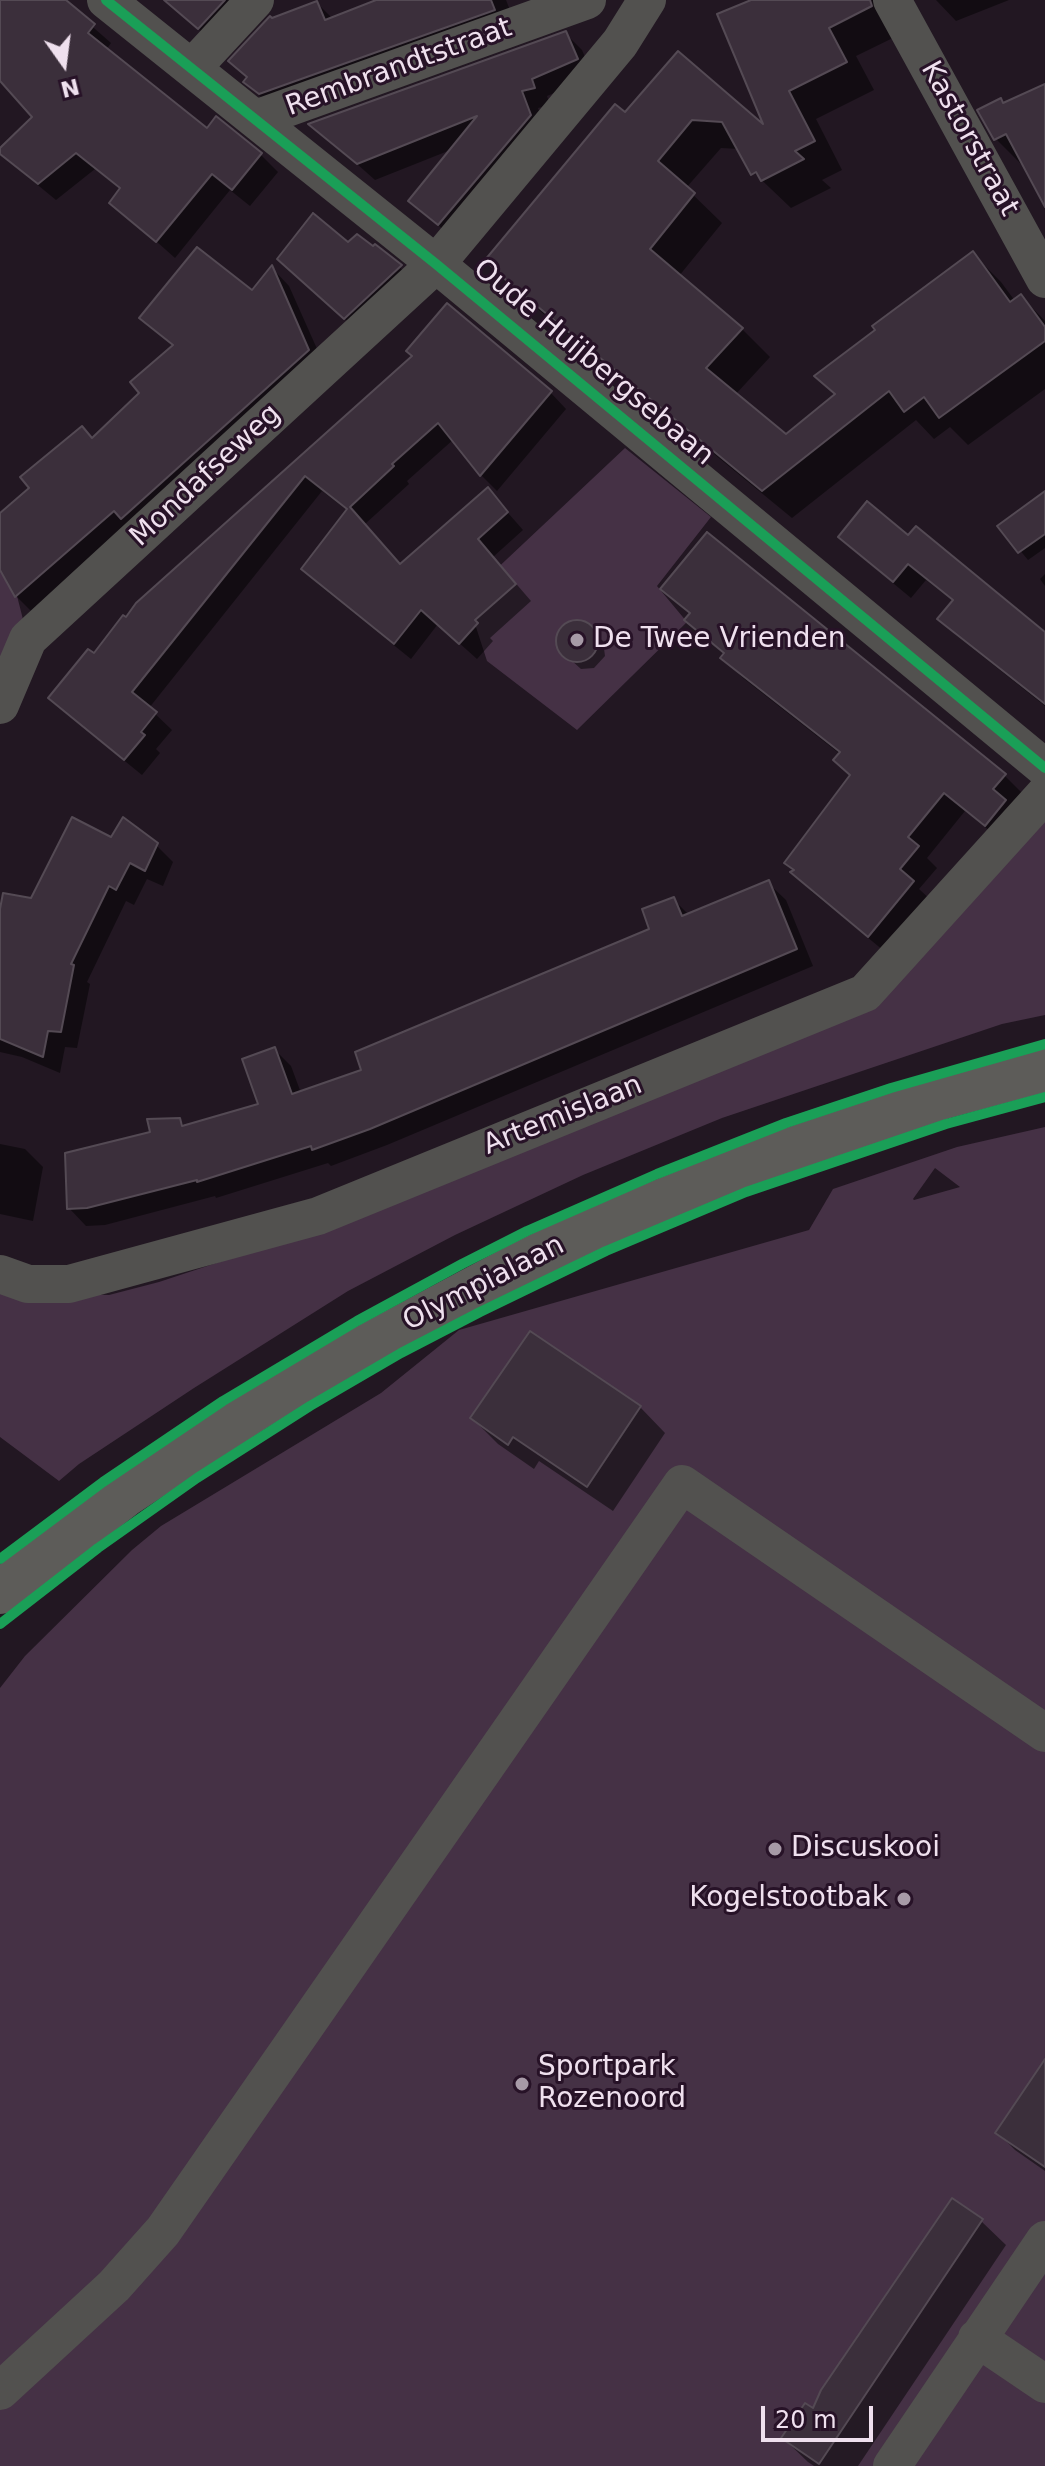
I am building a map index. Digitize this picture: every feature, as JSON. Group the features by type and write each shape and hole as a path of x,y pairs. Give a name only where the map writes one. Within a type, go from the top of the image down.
{"main road":[{"name":"Olympialaan","path":"0,1592 124,1496 256,1409 368,1344 522,1263 598,1227 771,1156 944,1097 1045,1070"}],"street":[{"name":"Oude Huijbergsebaan","path":"106,0 436,264 1045,768"},
{"path":"192,68 255,0"},
{"name":"Rembrandtstraat","path":"256,119 516,12 587,0"},
{"path":"436,264 620,43 647,0"},
{"name":"Kastorstraat","path":"892,0 1045,279"},
{"name":"Mondafseweg","path":"0,705 28,639 436,264"},
{"name":"Artemislaan","path":"0,1274 28,1284 69,1284 318,1216 865,993 1045,794"},
{"path":"0,2391 114,2286 163,2231 682,1484 1045,1733"},
{"path":"892,2466 1045,2240"},
{"path":"977,2338 1045,2384"}],"shaded area":[{"path":"625,448 711,517 657,586 687,622 577,730 487,661 474,621 473,591"},
{"path":"0,529 28,639 0,691"},
{"path":"1045,811 1045,1015 1002,1024 722,1118 583,1175 455,1235 348,1291 194,1388 79,1464 59,1481 0,1437 0,1292 109,1295 159,1282 325,1227 852,1017"},
{"name":"Sportpark Rozenoord","path":"1045,1127 1045,2466 0,2466 0,1688 25,1656 132,1550 161,1526 381,1393 459,1330 809,1230 833,1189 957,1147","holes":["935,1168 960,1187 914,1200 913,1199"]}],"building":[{"path":"0,0 66,0 95,24 88,33 207,128 216,116 262,153 232,190 212,174 156,242 109,203 120,188 76,153 38,184 0,154 0,148 32,117 0,81"},
{"path":"164,0 225,0 198,29"},
{"path":"376,0 491,0 495,10 259,94 243,82 247,77 228,61 270,16 272,18 317,1 325,20"},
{"path":"751,0 870,0 872,6 829,28 847,62 789,91 815,141 795,151 804,159 761,181 756,172 751,175 722,122 692,120 658,161 695,193 650,249 743,328 706,368 786,434 835,394 814,376 875,330 872,326 973,251 1010,302 1021,294 1045,327 1045,341 939,418 924,397 904,412 889,391 762,491 485,260 615,104 625,112 678,51 763,124 717,14"},
{"path":"566,31 578,59 532,79 535,88 522,91 531,115 438,225 408,201 477,116 357,164 308,124"},
{"path":"1045,84 1045,207 1006,134 994,140 977,110 1001,98 1003,103"},
{"path":"313,213 348,242 357,234 402,265 344,319 277,259"},
{"path":"197,247 252,290 272,265 309,350 121,519 114,511 15,597 0,570 0,513 29,488 20,477 82,426 92,438 139,393 130,382 173,345 139,318"},
{"path":"447,303 552,391 480,476 438,423 350,507 400,564 488,487 508,512 478,539 516,584 475,620 478,623 459,644 421,610 394,644 301,569 347,509 305,476 132,692 157,712 141,732 145,735 124,760 48,698 88,649 94,653 123,615 126,617 136,603 412,356 406,351"},
{"path":"1045,491 1045,534 1018,553 997,526"},
{"path":"867,501 908,535 916,526 1045,632 1045,704 937,619 953,600 908,564 893,582 838,537"},
{"path":"707,532 1006,774 993,789 1006,800 985,826 944,793 908,837 919,846 900,869 914,881 868,937 790,872 794,870 784,863 850,775 833,760 840,752 720,658 724,653 684,620 690,613 660,589"},
{"name":"De Twee Vrienden","path":"577,620 592,626 598,641 592,656 577,662 562,656 556,641 562,626"},
{"path":"72,817 111,837 123,817 158,843 145,871 130,863 116,890 109,886 71,964 74,965 61,1032 48,1031 43,1057 0,1039 0,909 3,893 31,898"},
{"path":"769,880 797,949 370,1129 312,1150 311,1146 197,1182 87,1208 67,1209 65,1153 150,1132 147,1119 180,1118 182,1126 258,1104 242,1059 275,1047 292,1094 361,1070 355,1052 649,929 642,909 674,897 682,916"},
{"path":"530,1331 641,1406 587,1487 513,1437 508,1445 470,1418"},
{"path":"1045,2059 1045,2167 995,2133"},
{"path":"952,2198 983,2219 819,2464 781,2438 805,2403 813,2408 821,2390"}],"cycle path":[{"path":"106,0 436,264 1045,768"},
{"path":"0,1559 103,1482 223,1401 357,1321 527,1231 657,1174 786,1123 891,1088 1045,1044"},
{"path":"0,1624 98,1548 197,1478 310,1406 480,1312 606,1251 746,1192 946,1124 1045,1097"}],"place":[{"name":"De Twee Vrienden","path":"577,640"},
{"name":"Discuskooi","path":"775,1849"},
{"name":"Kogelstootbak","path":"904,1899"},
{"name":"Sportpark Rozenoord","path":"522,2084"}]}
